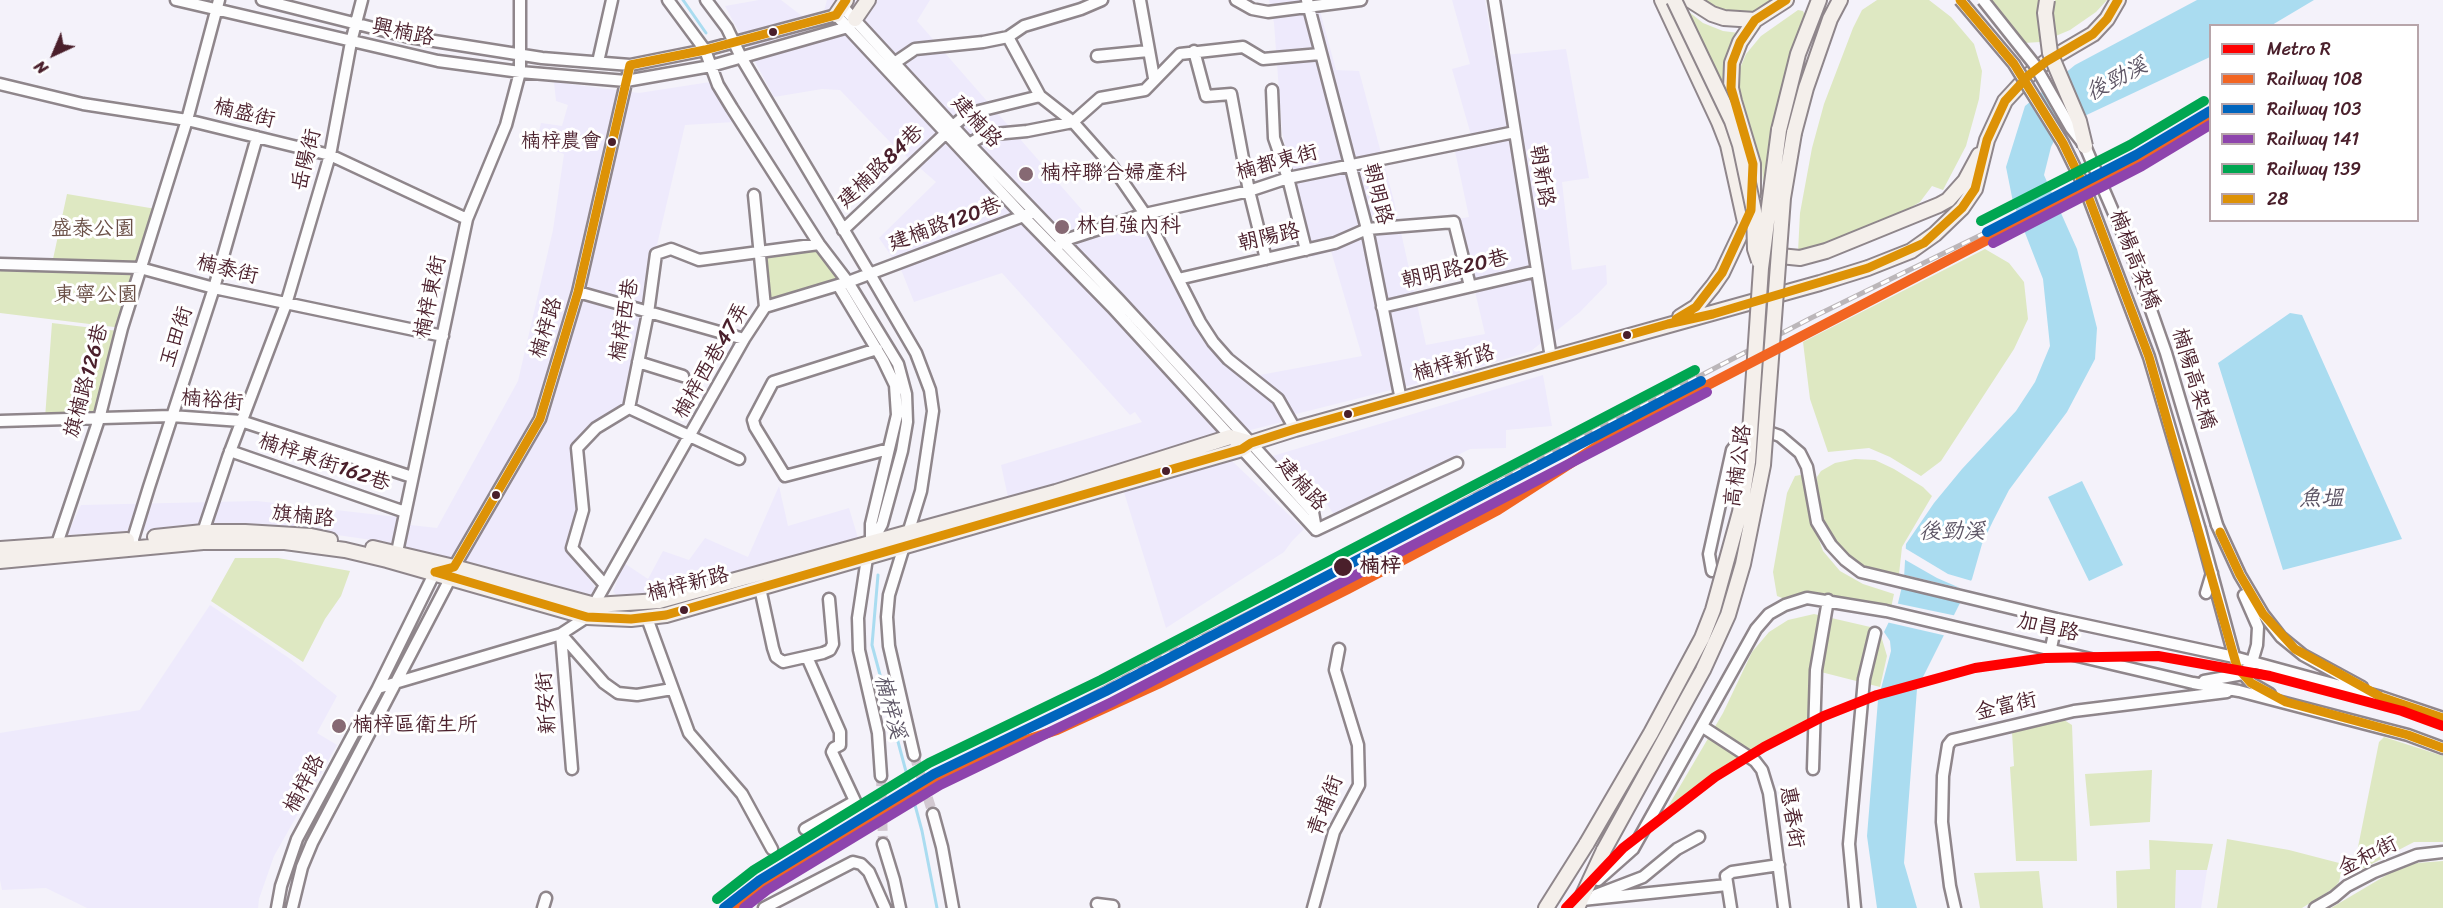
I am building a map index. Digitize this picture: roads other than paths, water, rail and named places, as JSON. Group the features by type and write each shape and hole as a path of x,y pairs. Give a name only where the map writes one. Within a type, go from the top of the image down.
{"main road":[{"path":"852,23 868,0"},
{"path":"1662,0 1719,122 1745,222 1766,247 1780,256 1800,258 1826,251 1944,203 1965,181 1999,112 2014,90 2047,61 2093,34 2107,20 2118,0"},
{"path":"1674,0 1732,121 1740,145 1754,211 1755,249 1761,268"},
{"path":"1690,0 1702,9 1724,18 1755,20"},
{"path":"1668,324 1696,307 1713,286 1722,273 1752,206 1754,164 1734,101 1731,75 1736,51 1755,20 1786,0"},
{"path":"1761,268 1779,130 1798,54 1819,0"},
{"name":"高楠公路","path":"1579,904 1604,850 1703,670 1728,615 1743,564 1763,465 1784,198 1794,133 1806,88 1830,19 1840,0"},
{"path":"2047,0 2044,13 2050,53 2079,121 2085,146"},
{"path":"1668,324 1713,314 1868,268 1917,247 1954,216 1975,189 1982,170 1987,140"},
{"name":"高楠公路","path":"1546,908 1587,843 1691,662 1713,610 1740,512 1748,462 1761,268"},
{"name":"楠梓新路","path":"900,541 1247,446 1295,429 1668,324"},
{"path":"871,550 1230,437 1247,446"},
{"name":"旗楠路","path":"0,549 56,550 203,537 311,536 397,552 453,572 592,611"},
{"name":"旗楠路","path":"203,537 309,545 355,553 435,573 453,572"},
{"name":"旗楠路","path":"0,561 56,550"},
{"name":"楠梓新路","path":"592,611 646,618 666,615 760,588 871,550"},
{"name":"楠梓新路","path":"592,611 675,598 871,550"}],"street":[{"name":"興楠路","path":"176,0 218,5 351,42 438,61 520,72 626,81"},
{"name":"興楠路","path":"262,0 409,37 519,55 630,65"},
{"name":"岳陽街","path":"203,537 230,451 286,304 330,155 351,42 362,0"},
{"name":"楠梓東街","path":"397,552 467,219 506,125 520,72 520,0"},
{"path":"598,63 612,0"},
{"path":"668,0 705,50 723,93 843,284 895,385 897,415 872,524 871,550 858,618 859,650 878,733 881,776"},
{"path":"706,0 727,28 732,42 916,353 928,383 933,411 921,491 900,541 887,617 889,646 914,755"},
{"path":"891,66 915,49 983,42 1008,36 1024,26 1081,9 1102,0"},
{"path":"1140,0 1154,78"},
{"path":"1236,0 1252,9 1268,12 1308,4 1361,0"},
{"name":"朝新路","path":"1494,0 1551,358"},
{"name":"楠楊高架橋","path":"1960,0 2014,64 2063,143 2085,188 2149,357 2200,530 2234,657 2243,675"},
{"name":"楠陽高架橋","path":"1983,0 2034,64 2071,128 2085,146 2131,253 2147,298 2166,353 2217,525"},
{"name":"朝明路","path":"1308,4 1367,229 1401,400"},
{"name":"旗楠路126巷","path":"56,550 99,418 122,328 187,120 218,5"},
{"name":"建楠路","path":"705,50 842,7 852,23 949,130 1312,512 1316,530 1457,463"},
{"path":"626,81 711,66 852,23"},
{"path":"1008,36 1040,96 1073,122 1112,166 1145,214 1200,322 1213,342 1228,359 1278,399 1295,429"},
{"path":"966,146 984,135 1027,131 1073,122 1101,98 1145,90 1154,78 1180,54 1243,47 1263,59 1320,54"},
{"path":"630,65 705,50"},
{"path":"1097,56 1148,51"},
{"path":"1194,51 1206,96 1231,94 1249,191 1266,259"},
{"name":"楠梓路","path":"292,908 302,867 312,843 453,572 540,418 578,292 630,65"},
{"name":"楠盛街","path":"0,84 83,104 187,120 330,155 467,219"},
{"path":"1272,90 1274,138 1288,178 1306,250"},
{"name":"建楠路84巷","path":"843,230 967,114 1040,96"},
{"name":"楠都東街","path":"1059,245 1145,214 1249,191 1288,178 1515,132"},
{"name":"玉田街","path":"134,544 171,416 214,288 257,137"},
{"path":"754,195 765,307"},
{"name":"建楠路120巷","path":"870,274 1029,215"},
{"name":"朝陽路","path":"1178,279 1335,243 1367,229 1454,222 1470,286"},
{"path":"761,253 819,244"},
{"name":"建楠路","path":"1059,245 1230,437"},
{"name":"楠梓西巷","path":"629,408 648,313 656,254 671,249 699,260 761,253"},
{"name":"楠泰街","path":"0,264 140,268 214,288 443,336"},
{"name":"朝明路20巷","path":"1382,306 1537,271"},
{"name":"楠梓西巷47弄","path":"690,437 744,339 765,307 870,274"},
{"path":"843,284 898,364 906,394 907,422 902,452 882,524 871,550"},
{"path":"578,292 744,339"},
{"path":"877,349 773,382 753,420 754,427 785,476 889,449"},
{"path":"638,362 683,376"},
{"path":"605,585 572,548 584,510 577,448 596,428 629,408 739,459"},
{"name":"楠裕街","path":"0,421 171,416 241,421 412,477"},
{"name":"加昌路","path":"1712,571 1710,554 1728,463 1737,442 1750,433 1766,431 1790,442 1800,453 1807,467 1817,522 1831,545 1861,572 2057,619 2234,657 2381,697 2443,718"},
{"path":"592,611 690,437"},
{"name":"楠梓東街162巷","path":"230,451 405,512"},
{"path":"2193,683 2243,675 2252,662 2257,645 2258,627 2232,571 2217,525"},
{"path":"2217,525 2240,575 2263,614 2281,637 2312,661 2381,697"},
{"name":"楠梓路","path":"277,908 281,886 297,840 378,688 435,573"},
{"path":"2206,593 2212,573"},
{"path":"760,588 776,657 783,662 830,650 833,644 829,599"},
{"path":"1598,880 1633,849 1703,727 1742,653 1764,619 1785,605 1799,600 1828,600 1816,670 1813,769"},
{"name":"加昌路","path":"1828,600 1886,611 2193,683 2286,702 2408,735 2443,747"},
{"name":"楠梓新路","path":"378,688 561,634 592,611"},
{"path":"646,618 688,733 742,794 772,849"},
{"path":"2051,648 2057,619"},
{"path":"1855,908 1849,844 1864,679 1875,633"},
{"path":"561,634 604,683 618,693 637,695 672,689"},
{"name":"新安街","path":"561,634 572,769"},
{"name":"青埔街","path":"1313,908 1334,832 1359,785 1358,745 1351,716 1335,670 1339,649"},
{"path":"805,829 855,801 832,752 840,745 840,732 807,657"},
{"path":"2243,675 2251,683 2286,702"},
{"name":"金富街","path":"1955,908 1942,822 1944,776 1948,745 1952,740 2074,711 2239,691"},
{"name":"惠春街","path":"1703,727 1755,761 1762,770 1769,793 1784,908"},
{"path":"933,814 942,847 953,908"},
{"path":"1579,904 1643,877 1677,849 1699,837"},
{"path":"883,844 900,908"},
{"name":"金和街","path":"2315,908 2334,897 2346,886 2374,872 2417,855 2443,852"},
{"path":"769,906 853,861 861,864 869,872 885,908"},
{"path":"1731,908 1726,876 1731,872 1779,866"},
{"path":"1579,904 1727,885"},
{"path":"1096,904 1113,906"}],"water":[{"name":"後勁溪","path":"2197,0 2314,0 2274,24 2209,24 2209,57 2061,127 2051,147 2044,175 2077,249 2097,328 2095,359 2067,412 2009,490 1982,544 1972,579 1917,689 1904,863 1917,908 1877,908 1867,836 1878,700 1891,651 1890,641 1884,632 1898,603 1904,578 1906,544 1934,503 1962,469 2016,411 2035,382 2050,346 2043,279 2013,202 2006,167 2025,106 2075,65"},
{"name":"魚塭","path":"2290,313 2302,315 2402,539 2283,570 2218,363"},
{"path":"2082,481 2123,565 2089,581 2048,497"}],"waterway":[{"name":"楠梓溪","path":"683,0 706,33"},
{"name":"楠梓溪","path":"878,575 872,645 922,831 937,908"}],"tunnel":[{"path":"914,755 933,814"},
{"path":"881,776 883,844"}],"railway":[{"path":"1067,708 1165,655 1339,568 1529,465 1811,318 1987,232"}],"metro line":[{"name":"R","path":"1566,908 1623,848 1715,777 1764,747 1824,716 1877,695 1975,668 2045,658 2158,656 2270,676 2402,711 2443,726"}],"rail line":[{"name":"139","path":"1981,221 2130,145 2204,101"},
{"name":"103","path":"1987,232 2136,155 2209,112"},
{"name":"108","path":"737,908 765,887 892,805 1020,742 1057,730 1158,684 1348,589 1498,510 1627,427 2139,161 2209,120"},
{"name":"141","path":"1993,243 2142,166 2209,126"},
{"name":"139","path":"717,899 754,870 929,763 1101,680 1695,370"},
{"name":"103","path":"724,908 760,880 934,774 1106,691 1701,381"},
{"name":"141","path":"744,908 767,890 940,785 1112,702 1707,392"}],"place":[{"name":"楠梓農會","path":"612,142"},
{"name":"楠梓聯合婦產科","path":"1026,174"},
{"name":"林自強內科","path":"1062,227"},
{"name":"楠梓","path":"1343,567"},
{"name":"楠梓區衛生所","path":"339,726"}],"park label":[{"name":"盛泰公園","path":"93,230"},
{"name":"東寧公園","path":"96,296"}]}
